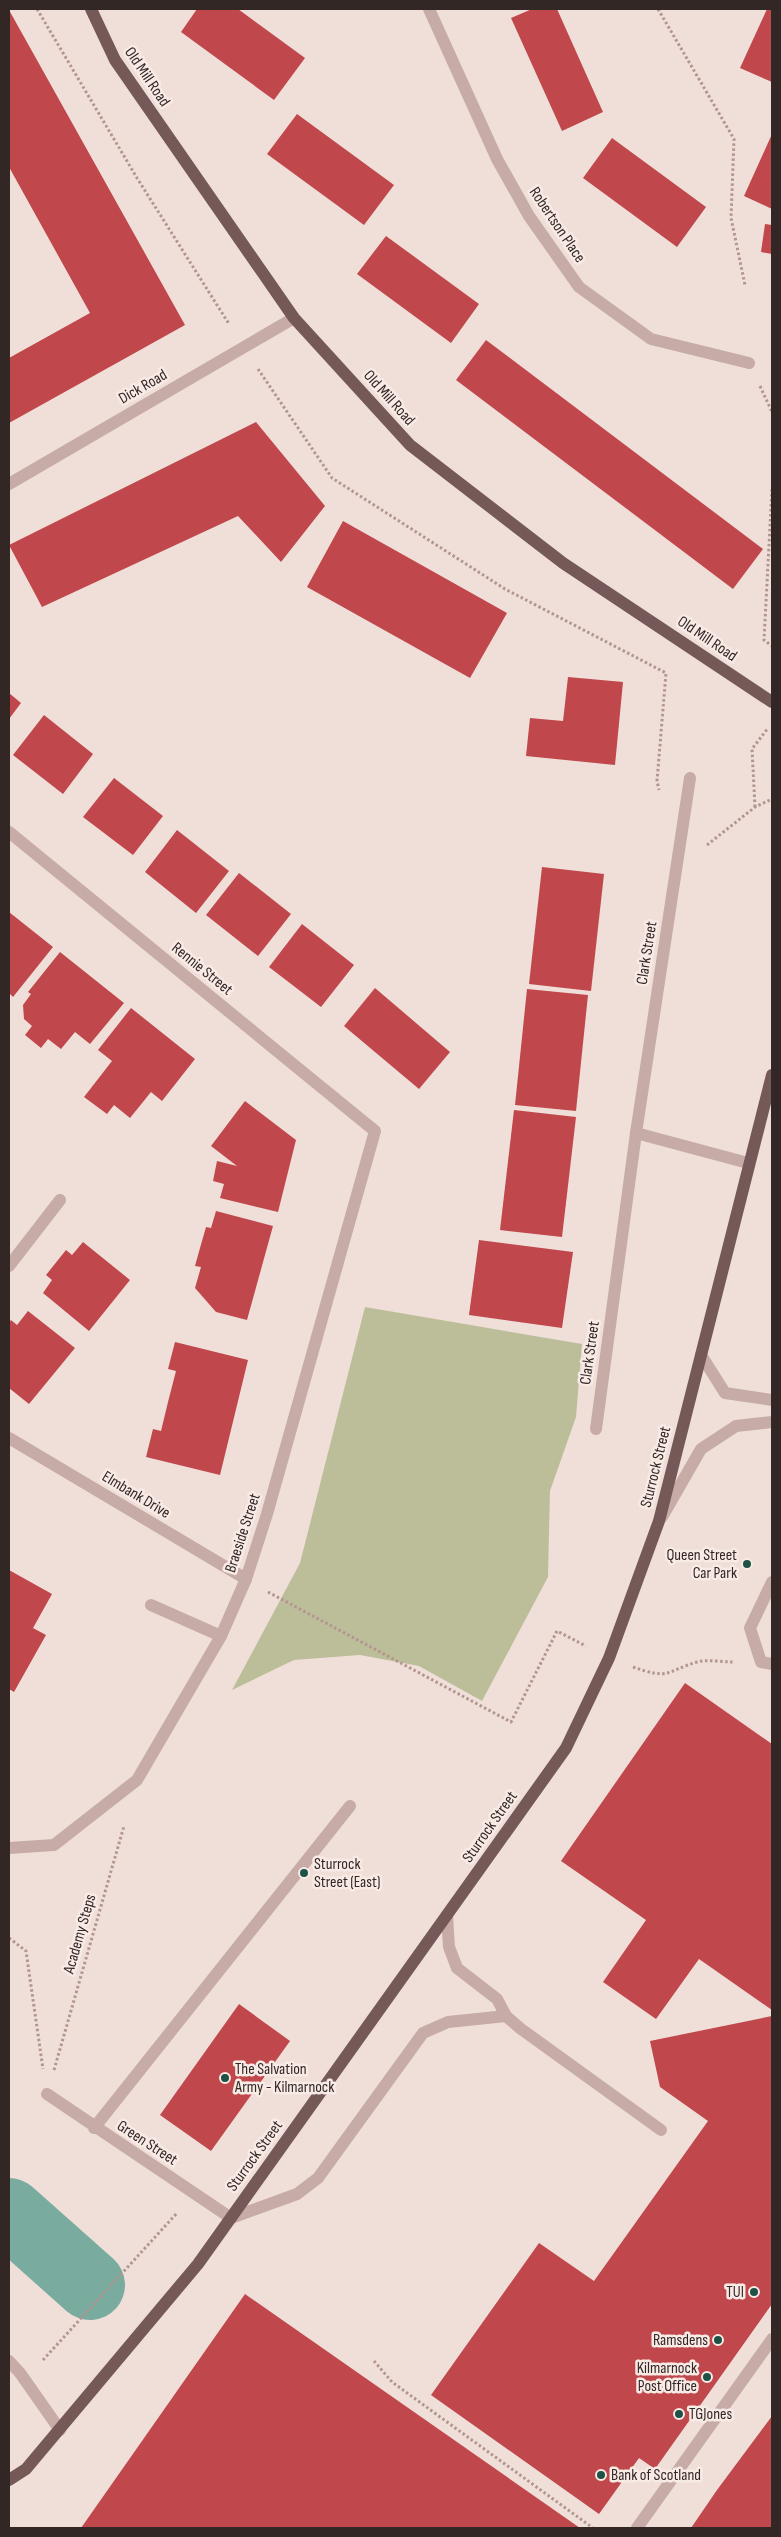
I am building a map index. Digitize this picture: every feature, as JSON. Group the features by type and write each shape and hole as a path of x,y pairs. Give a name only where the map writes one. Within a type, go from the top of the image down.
{"main road":[{"name":"Old Mill Road","path":"91,9 115,60 294,318 410,445 563,563 772,702"},
{"name":"Sturrock Street","path":"9,2480 26,2469 198,2264 566,1748 609,1658 659,1521 748,1162 772,1075"}],"street":[{"name":"Robertson Place","path":"429,9 497,159 529,216 579,287 651,339 749,363"},
{"name":"Dick Road","path":"9,484 294,318"},
{"name":"Clark Street","path":"596,1429 636,1133 690,778"},
{"name":"Rennie Street","path":"9,832 375,1131"},
{"name":"Braeside Street","path":"9,1848 54,1845 137,1780 221,1636 246,1579 267,1514 375,1131"},
{"path":"636,1133 748,1162"},
{"path":"9,1266 60,1200"},
{"path":"701,1355 726,1393 772,1400"},
{"path":"659,1521 702,1449 736,1426 772,1422"},
{"name":"Elmbank Drive","path":"9,1438 246,1579"},
{"path":"767,1663 750,1628 772,1582"},
{"path":"151,1605 221,1636"},
{"path":"94,2128 350,1806"},
{"path":"447,1915 449,1947 457,1968 497,1999 506,2016 560,2058 661,2130"},
{"path":"231,2218 296,2194 318,2178 424,2033 448,2022 506,2016"},
{"name":"Green Street","path":"47,2094 94,2128 231,2218"},
{"path":"637,2528 772,2338"},
{"path":"9,2361 20,2373 24,2382 60,2430"}],"path":[{"path":"37,9 137,178 243,347 332,478 506,589 666,673 657,781 661,798"},
{"path":"658,9 734,139 731,218 745,285"},
{"path":"772,489 764,640 772,646"},
{"path":"755,807 752,749 772,722"},
{"path":"677,869 755,807 772,799"},
{"path":"246,1579 511,1722 558,1630 609,1658 657,1675 669,1673 699,1662 767,1663"},
{"name":"Academy Steps","path":"47,2094 137,1780"},
{"path":"9,1938 26,1951 47,2094"},
{"path":"24,2382 195,2194"},
{"path":"374,2361 392,2382 593,2528"}],"green space":[{"path":"365,1307 582,1344 576,1417 550,1491 548,1577 482,1701 419,1666 360,1655 294,1660 232,1690 300,1563"}],"building":[{"path":"197,9 238,9 305,58 274,100 181,32"},
{"path":"532,9 557,9 603,112 562,131 511,18"},
{"path":"767,9 772,9 772,82 740,68"},
{"path":"9,10 185,325 9,423 9,358 90,313 9,167"},
{"path":"297,114 394,185 364,225 267,154"},
{"path":"772,134 772,209 744,196"},
{"path":"612,138 706,207 677,247 583,178"},
{"path":"765,224 772,225 772,254 761,252"},
{"path":"386,236 479,304 451,343 357,274"},
{"path":"486,340 763,549 733,589 456,380"},
{"path":"256,422 325,506 281,562 238,516 42,607 9,545"},
{"path":"343,521 507,613 470,678 307,587"},
{"path":"568,677 623,682 615,765 526,756 530,718 563,721"},
{"path":"9,693 21,703 9,719"},
{"path":"44,715 93,754 63,794 13,755"},
{"path":"114,778 163,816 133,855 83,817"},
{"path":"177,830 229,871 196,913 145,872"},
{"path":"542,867 604,874 591,991 529,984"},
{"path":"239,873 291,914 258,956 206,915"},
{"path":"9,912 53,947 13,997 9,993"},
{"path":"302,924 354,965 321,1007 269,967"},
{"path":"60,952 124,1003 90,1044 75,1032 61,1049 48,1039 41,1048 25,1035 32,1026 24,1019 23,1005 31,994 28,992"},
{"path":"375,988 450,1052 419,1089 344,1026"},
{"path":"527,989 588,995 576,1111 515,1105"},
{"path":"131,1008 195,1059 162,1101 151,1092 130,1118 114,1105 107,1114 84,1097 112,1061 98,1050"},
{"path":"245,1101 296,1140 278,1212 220,1198 224,1184 213,1181 217,1161 237,1166 211,1146"},
{"path":"514,1110 576,1117 562,1237 500,1230"},
{"path":"216,1211 273,1226 247,1320 216,1312 195,1288 201,1267 195,1266 206,1227 211,1228"},
{"path":"479,1240 573,1252 562,1328 469,1315"},
{"path":"83,1242 130,1280 89,1331 43,1293 52,1280 46,1275 66,1250 72,1255"},
{"path":"28,1311 75,1348 29,1404 9,1388 9,1323 11,1320 17,1325"},
{"path":"175,1342 248,1360 220,1475 146,1457 153,1429 161,1431 176,1371 168,1369"},
{"path":"9,1570 52,1594 33,1628 46,1635 14,1692 9,1689"},
{"path":"685,1683 772,1744 772,2010 699,1959 656,2019 603,1982 646,1920 561,1861"},
{"name":"The Salvation Army - Kilmarnock","path":"239,2004 290,2041 211,2151 160,2115"},
{"path":"772,2016 772,2304 655,2469 639,2458 599,2514 431,2395 539,2243 594,2281 708,2121 660,2087 650,2041"},
{"path":"245,2294 580,2528 81,2528"},
{"path":"772,2416 772,2528 691,2528 717,2490"}],"waterway":[{"path":"9,2213 90,2285"}],"place":[{"name":"Queen Street Car Park","path":"747,1564"},
{"name":"Sturrock Street (East)","path":"304,1873"},
{"name":"The Salvation Army - Kilmarnock","path":"225,2078"},
{"name":"TUI","path":"754,2292"},
{"name":"Ramsdens","path":"718,2340"},
{"name":"Kilmarnock Post Office","path":"707,2377"},
{"name":"TGJones","path":"679,2414"},
{"name":"Bank of Scotland","path":"601,2475"}]}
